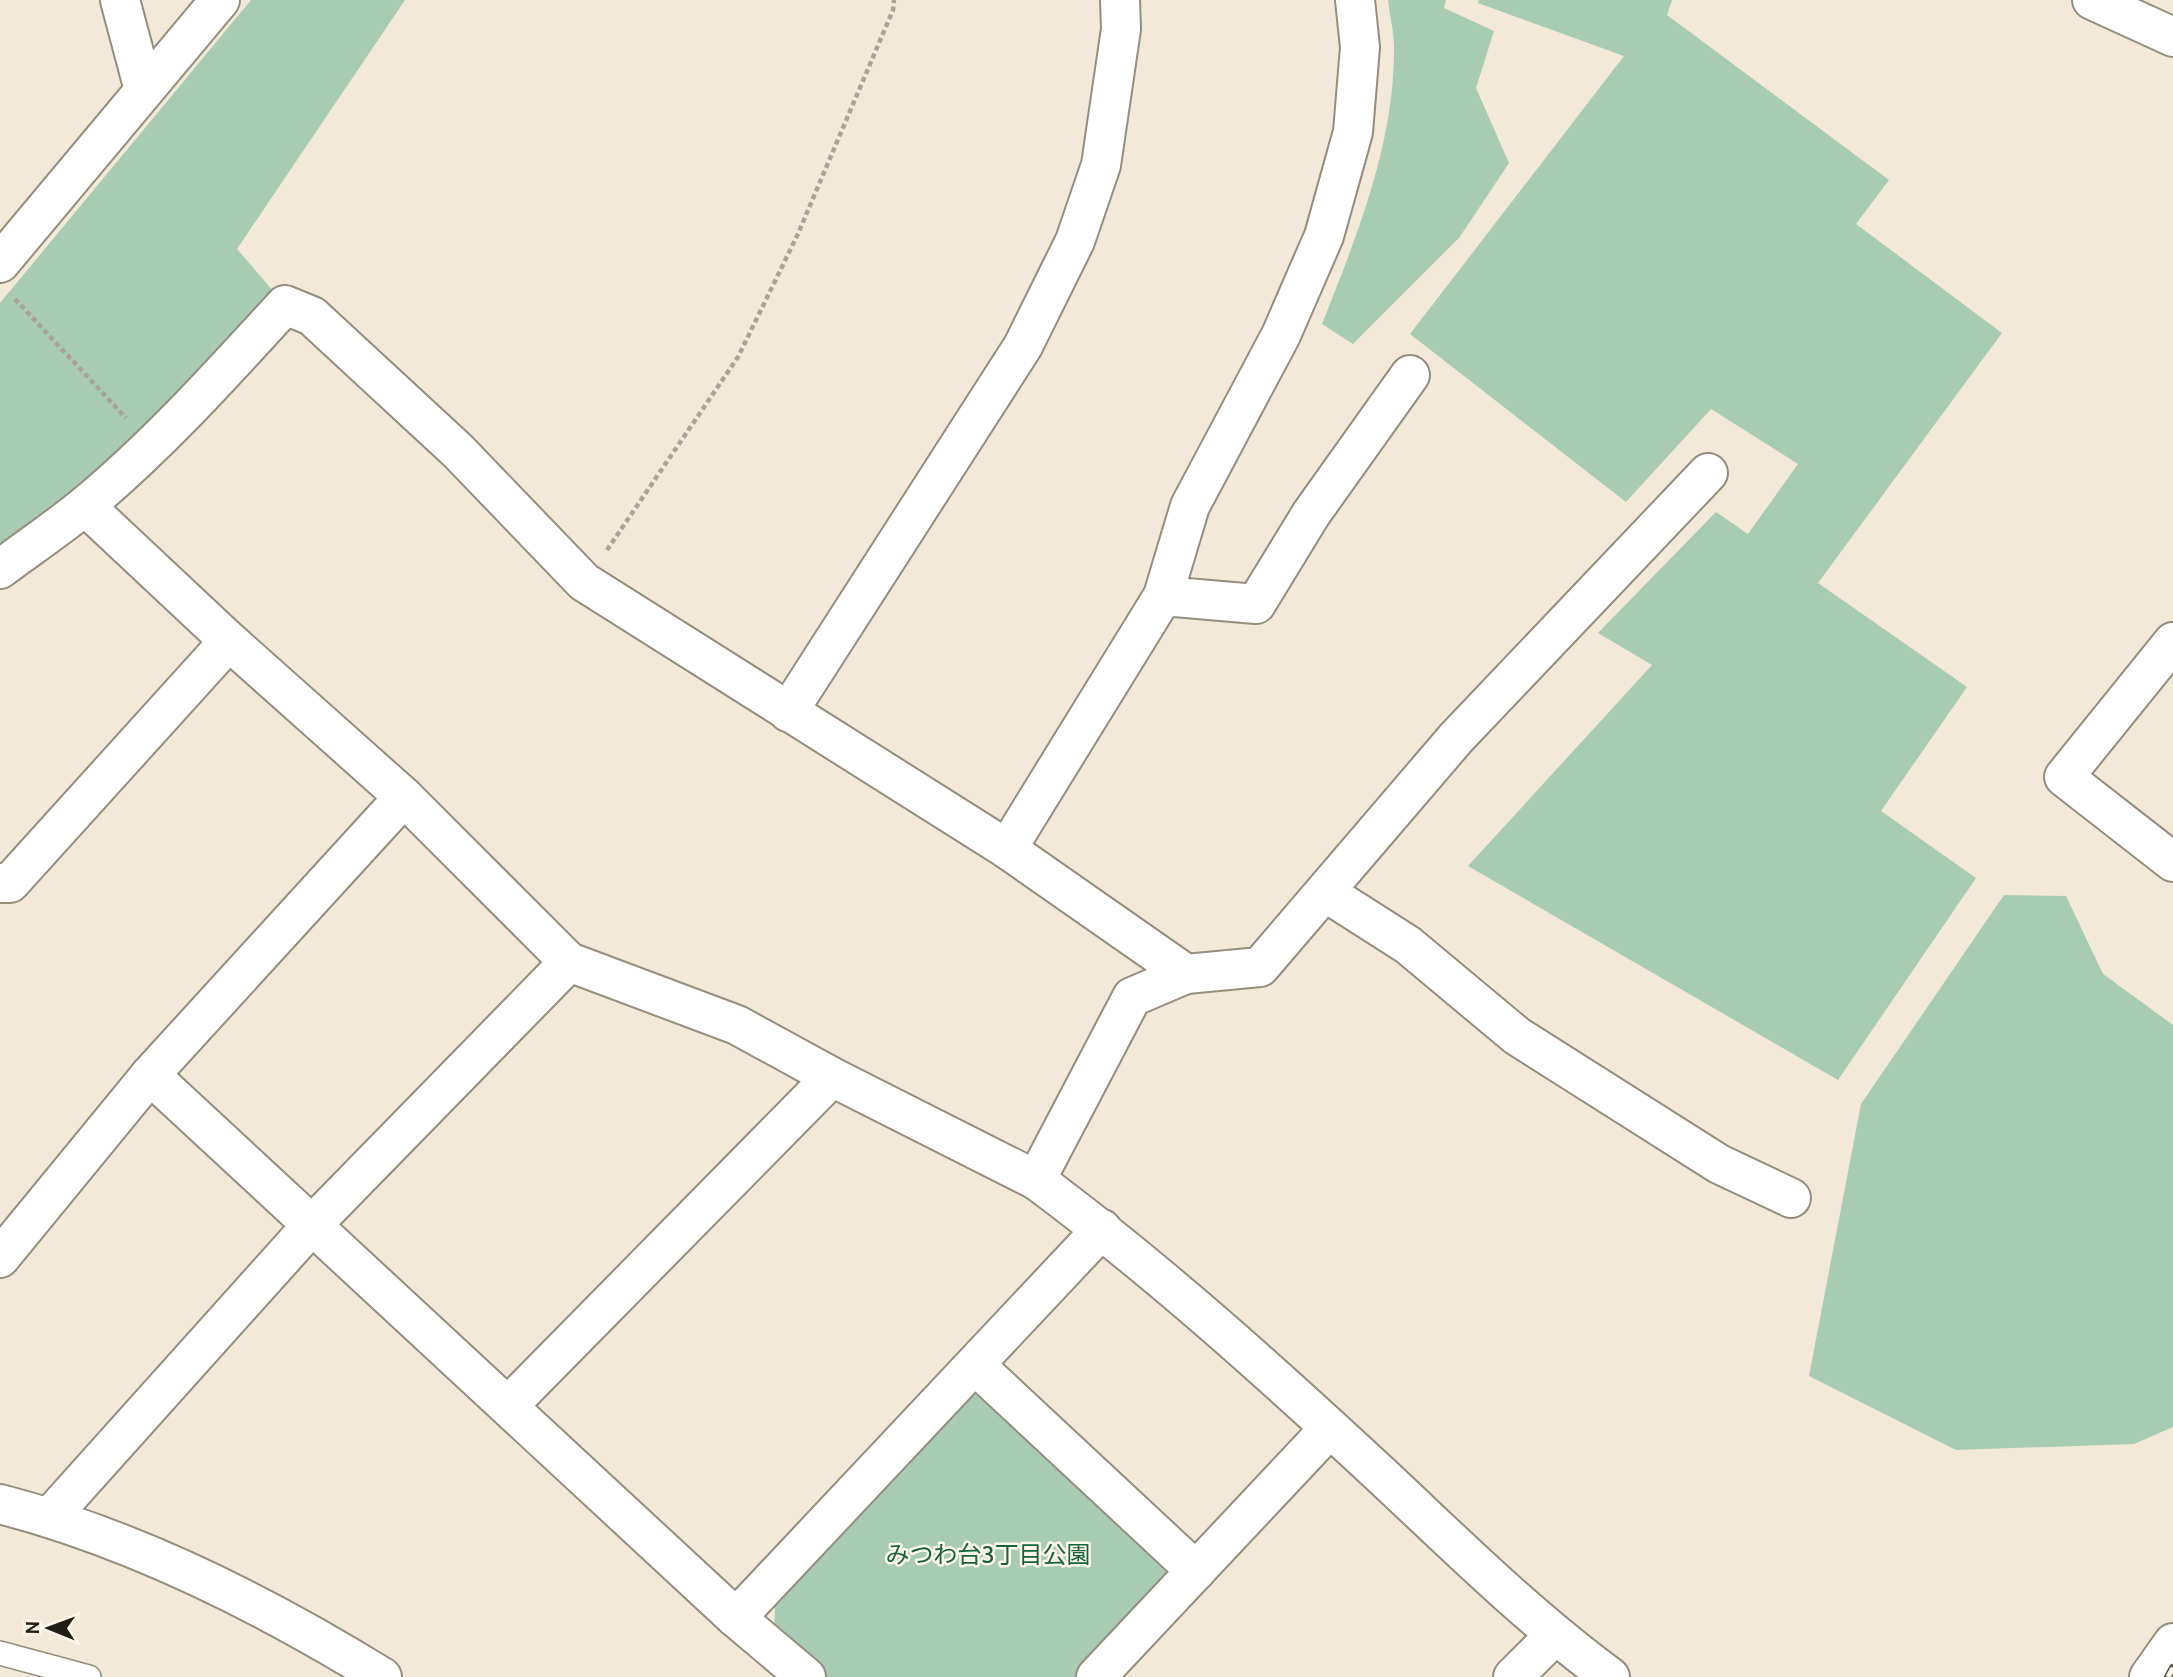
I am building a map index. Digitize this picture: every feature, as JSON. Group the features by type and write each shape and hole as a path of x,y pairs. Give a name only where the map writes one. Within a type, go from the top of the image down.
{"street":[{"path":"120,0 144,90"},
{"path":"5,278 144,90 220,0"},
{"path":"788,712 1023,346 1076,241 1101,165 1121,29 1120,0"},
{"path":"1007,849 1163,596 1190,506 1281,335 1324,236 1353,132 1360,47 1355,0"},
{"path":"2092,0 2173,37"},
{"path":"0,569 85,506 151,445 195,403 285,305 312,316 429,424 584,582 1007,849 1186,974"},
{"path":"1163,596 1256,604 1311,514 1410,375"},
{"path":"1036,1180 1132,997 1186,974 1260,967 1456,738 1708,473"},
{"path":"85,506 229,641 404,797 569,962 737,1025 832,1077 1036,1180 1102,1229 1330,1428 1554,1636 1610,1677"},
{"path":"0,883 10,883 229,641"},
{"path":"2173,642 2064,777 2173,862"},
{"path":"0,1258 150,1075 404,797"},
{"path":"1325,892 1408,945 1517,1036 1719,1164 1791,1198"},
{"path":"50,1517 313,1225 569,962"},
{"path":"150,1075 736,1618 806,1677"},
{"path":"508,1406 832,1077"},
{"path":"736,1618 1102,1229"},
{"path":"975,1364 1196,1571"},
{"path":"1096,1677 1330,1428"},
{"path":"0,1504 50,1517 187,1571 339,1650 382,1677"},
{"path":"1513,1677 1554,1636"},
{"path":"2149,1677 2173,1643"}],"lane":[{"path":"0,1653 89,1677"}],"path":[{"path":"584,582 738,357 797,236 893,10 894,0"},
{"path":"5,278 151,445"}],"green space":[{"path":"251,0 405,0 237,249 275,293 189,391 76,493 0,548 0,303"},
{"path":"1388,0 1446,0 1444,8 1494,31 1476,88 1509,163 1459,238 1353,344 1322,324 1359,226 1380,158 1387,124 1394,47"},
{"path":"1479,0 1672,0 1667,15 1889,180 1856,224 2002,333 1818,583 1967,687 1881,811 1976,878 1838,1080 1468,866 1652,665 1598,633 1716,512 1748,534 1798,464 1711,409 1626,502 1410,334 1624,56 1478,3"},
{"path":"2004,895 2066,896 2103,974 2173,1025 2173,1427 2134,1444 1956,1450 1809,1376 1861,1104"},
{"name":"みつわ台3丁目公園","path":"973,1394 996,1396 1170,1560 1171,1581 1084,1677 819,1677 774,1638 775,1604"}],"railway":[{"path":"2168,1677 2173,1668"}]}
